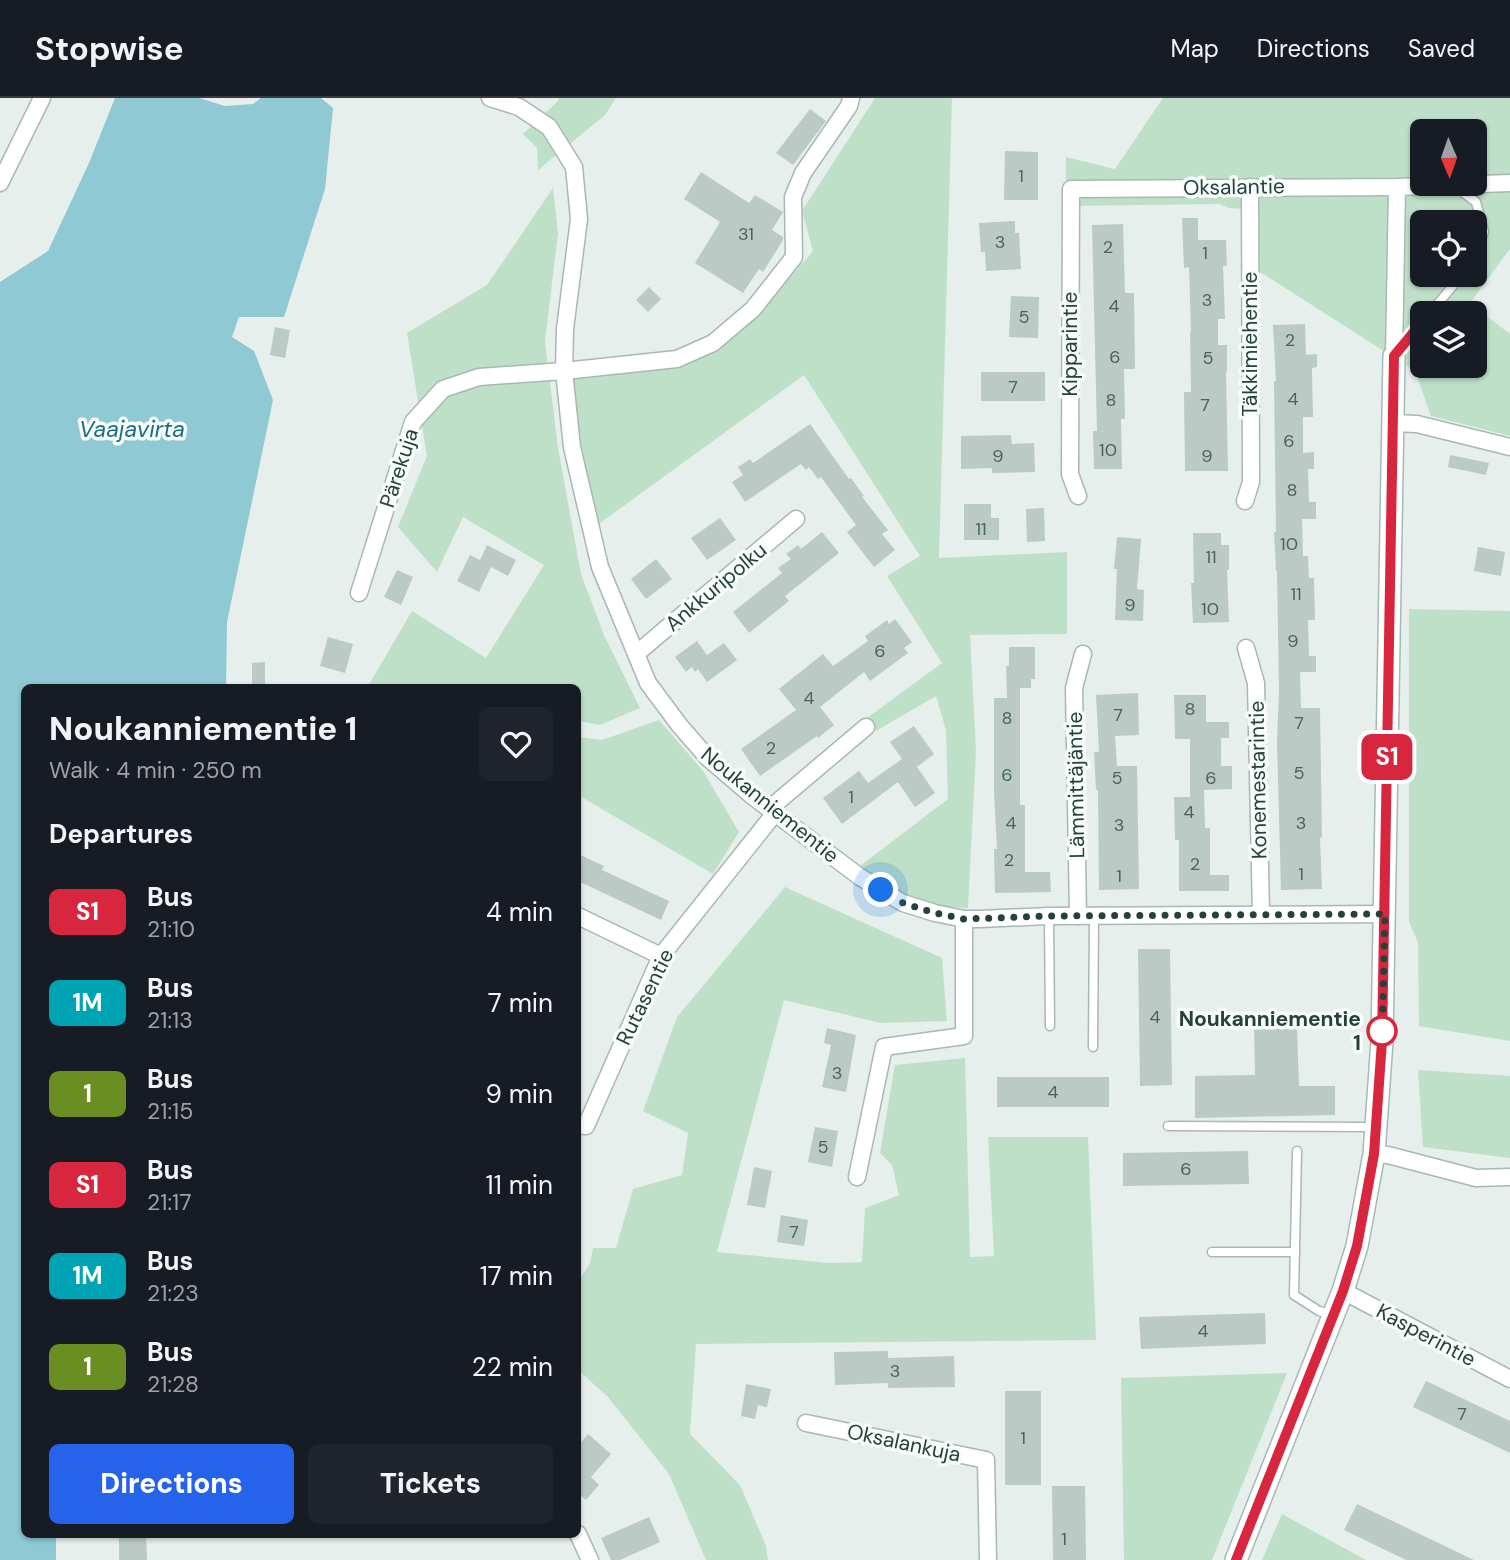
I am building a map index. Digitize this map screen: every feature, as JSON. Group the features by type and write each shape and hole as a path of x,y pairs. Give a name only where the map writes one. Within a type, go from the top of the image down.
{"street":[{"path":"0,183 42,98"},
{"name":"Noukanniementie","path":"490,98 519,107 549,127 574,167 579,219 565,329 564,371 572,447 600,567 648,683 708,758 772,811 860,877 903,903 935,913 964,919 1385,914"},
{"name":"Pärekuja","path":"359,593 413,422 443,389 479,377 677,359 713,343 753,309 794,257 793,197 803,173 849,106 851,98"},
{"name":"Oksalantie","path":"1488,183 1510,183"},
{"name":"Oksalantie","path":"1071,189 1410,186"},
{"name":"Täkkimiehentie","path":"1245,500 1251,482 1250,187"},
{"path":"1236,1560 1343,1291 1357,1246 1374,1154 1382,1041 1397,187"},
{"name":"Kipparintie","path":"1071,189 1070,474 1077,496"},
{"path":"1392,423 1417,424 1510,447"},
{"name":"Ankkuripolku","path":"636,654 796,519"},
{"name":"Konemestarintie","path":"1246,648 1256,682 1261,914"},
{"name":"Lämmittäjäntie","path":"1083,654 1074,688 1086,916"},
{"name":"Rutasentie","path":"582,1125 661,956 772,811 866,727"},
{"path":"581,917 661,956"},
{"path":"857,1177 884,1047 964,1036 964,919"},
{"path":"1374,1154 1388,1155 1476,1178 1510,1177"},
{"name":"Kasperintie","path":"1343,1291 1510,1379"},
{"name":"Oksalankuja","path":"806,1423 986,1460 988,1560"},
{"path":"580,1538 590,1560"}],"lane":[{"path":"1468,196 1476,202 1478,210"},
{"path":"1440,301 1452,287"},
{"path":"1394,356 1410,337"},
{"path":"1049,916 1050,1027"},
{"path":"1086,916 1093,1047"},
{"path":"1168,1126 1376,1127"},
{"path":"1297,1151 1294,1295 1319,1311 1334,1315"},
{"path":"1212,1252 1295,1252"}],"green space":[{"path":"559,98 616,98 605,115 538,170 537,148 523,134"},
{"path":"875,98 952,98 939,558 1067,552 1067,634 970,635 976,751 968,908 938,906 915,900 884,885 860,866 948,799 946,730 936,696 876,731 867,718 942,663 887,576 920,556 804,375 596,526 579,445 571,378 680,364 758,314 813,251 802,211"},
{"path":"1163,98 1510,98 1510,249 1487,280 1487,210 1410,210 1410,287 1482,287 1471,301 1410,301 1410,368 1246,263 1244,209 1219,204 1066,206 1066,157 1115,169"},
{"path":"553,188 558,233 545,342 558,448 581,574 604,635 640,708 600,725 581,722 581,684 369,684 412,611 486,658 544,565 463,517 437,572 398,527 427,456 407,333 487,285"},
{"path":"1487,316 1510,334 1510,436 1431,416 1417,378 1487,378"},
{"path":"1409,609 1510,611 1510,1041 1419,1026 1418,943 1409,921"},
{"path":"659,720 703,771 739,832 713,874 581,797 581,737 602,740"},
{"path":"785,887 942,958 947,1021 881,1023 784,1000 717,1252 829,1263 862,1262 865,1208 899,1195 892,1165 880,1153 895,1065 965,1058 970,1257 994,1256 988,1137 1088,1137 1096,1340 696,1344 690,1434 740,1485 766,1546 768,1560 706,1560 669,1474 608,1397 581,1373 581,1277 590,1263 593,1248 616,1248 633,1189 682,1175 688,1133 643,1111 677,1017"},
{"path":"1418,1070 1510,1076 1510,1158 1423,1147"},
{"path":"1287,1373 1212,1560 1124,1560 1121,1378"},
{"path":"1282,1514 1366,1560 1262,1560"}],"water":[{"name":"Vaajavirta","path":"115,98 199,98 225,106 253,104 261,98 321,98 333,108 325,189 284,317 239,317 232,337 254,351 273,400 227,622 226,684 21,684 21,1538 56,1538 56,1560 0,1560 0,282 48,251 89,163"}],"building":[{"path":"810,109 826,121 793,165 776,153"},
{"path":"1005,151 1038,152 1038,200 1004,200"},
{"path":"701,172 749,203 755,195 783,212 772,230 783,237 783,240 763,272 759,269 743,293 695,263 720,222 684,199"},
{"path":"1182,218 1198,218 1198,240 1226,240 1227,266 1223,266 1225,319 1218,319 1218,345 1227,345 1228,471 1185,471 1184,392 1191,392 1191,332 1189,267 1184,268"},
{"path":"1015,221 1015,233 1019,233 1021,269 986,271 985,252 981,252 979,223"},
{"path":"1123,224 1125,293 1134,293 1135,369 1124,369 1122,469 1094,469 1093,431 1097,431 1092,225"},
{"path":"649,287 661,299 648,312 636,300"},
{"path":"1011,296 1039,297 1038,338 1009,337"},
{"path":"1305,324 1306,355 1317,354 1317,367 1312,368 1313,417 1303,417 1303,453 1314,452 1314,469 1308,469 1309,502 1316,502 1316,519 1302,519 1303,556 1308,556 1309,578 1314,578 1315,620 1308,620 1309,656 1316,656 1316,672 1300,672 1301,708 1320,708 1322,889 1281,890 1277,742 1277,571 1274,532 1276,381 1273,325"},
{"path":"275,327 290,330 285,358 270,355"},
{"path":"981,372 1045,372 1045,401 981,401"},
{"path":"810,424 888,530 882,534 895,550 874,567 847,532 856,525 821,477 818,479 809,467 806,470 801,464 745,502 732,482 743,475 738,467 750,459 753,463"},
{"path":"1011,435 1012,444 1034,443 1035,472 992,473 992,468 961,469 961,436"},
{"path":"1450,455 1489,463 1486,475 1448,467"},
{"path":"964,504 991,504 991,518 999,518 999,540 964,540"},
{"path":"1044,508 1045,541 1027,542 1026,509"},
{"path":"720,518 736,540 707,560 691,538"},
{"path":"822,532 839,553 785,596 789,601 749,633 733,612 782,573 778,568 791,559 786,554 798,545 801,549"},
{"path":"1193,533 1221,533 1221,545 1229,545 1229,622 1193,623"},
{"path":"1117,537 1141,539 1137,589 1144,590 1143,621 1115,620 1117,569 1114,569"},
{"path":"487,545 516,560 508,576 491,567 479,592 457,581 470,555 480,560"},
{"path":"1478,547 1505,552 1501,576 1474,571"},
{"path":"656,559 672,579 646,599 631,579"},
{"path":"397,570 413,577 401,605 384,597"},
{"path":"895,619 912,642 904,648 908,653 870,681 864,672 820,707 834,725 760,776 741,749 796,710 779,689 823,654 833,666 868,641 865,636 887,620 889,624"},
{"path":"328,637 353,644 345,673 320,666"},
{"path":"697,641 707,655 724,643 737,660 707,682 698,669 695,672 692,667 686,672 675,657"},
{"path":"1009,647 1035,647 1035,679 1031,679 1031,688 1020,688 1020,805 1025,805 1025,872 1050,872 1051,892 995,893 994,849 997,849 994,698 1007,698 1006,666 1009,666"},
{"path":"265,662 265,684 252,684 252,663"},
{"path":"1138,693 1139,735 1115,736 1117,766 1137,766 1139,889 1099,890 1098,790 1094,752 1099,752 1096,695"},
{"path":"1174,695 1206,695 1206,722 1229,722 1229,738 1221,738 1221,766 1232,766 1232,789 1204,790 1205,828 1210,828 1210,875 1229,875 1229,891 1179,891 1179,840 1175,840 1174,797 1190,797 1190,739 1175,739"},
{"path":"914,726 934,754 917,767 935,793 915,807 898,782 842,824 823,798 859,771 868,783 902,759 890,742"},
{"path":"581,855 604,866 602,870 669,901 661,920 581,882"},
{"path":"1138,949 1170,949 1172,1085 1140,1086"},
{"path":"827,1028 856,1035 846,1092 822,1087 831,1045 824,1043"},
{"path":"1297,1028 1299,1086 1335,1086 1335,1115 1195,1118 1195,1076 1255,1075 1254,1029"},
{"path":"997,1077 1109,1077 1109,1107 997,1107"},
{"path":"815,1127 838,1131 832,1167 808,1162"},
{"path":"1248,1151 1249,1184 1123,1186 1123,1153"},
{"path":"754,1167 772,1171 765,1208 747,1205"},
{"path":"781,1215 808,1220 804,1246 777,1242"},
{"path":"1265,1313 1266,1344 1141,1349 1139,1317"},
{"path":"888,1351 888,1358 954,1356 955,1387 888,1388 888,1383 835,1385 834,1352"},
{"path":"1426,1381 1510,1421 1510,1453 1413,1407"},
{"path":"746,1384 771,1389 767,1407 758,1405 755,1419 741,1416"},
{"path":"1005,1391 1041,1391 1041,1485 1005,1485"},
{"path":"588,1434 611,1454 591,1477 599,1485 586,1500 581,1496 581,1442"},
{"path":"1052,1486 1085,1486 1086,1560 1053,1560"},
{"path":"1357,1504 1474,1560 1406,1560 1344,1530"},
{"path":"649,1517 660,1542 620,1560 611,1560 601,1538"},
{"path":"119,1538 146,1538 147,1560 119,1560"}],"bus line":[{"name":"S1","path":"1236,1560 1343,1291 1357,1246 1374,1154 1382,1041 1394,356 1410,337"}],"place":[{"name":"Noukanniementie 1","path":"1382,1031"}],"route":[{"path":"881,890 903,903 964,919 1385,914 1382,1041 1382,1031"}]}
